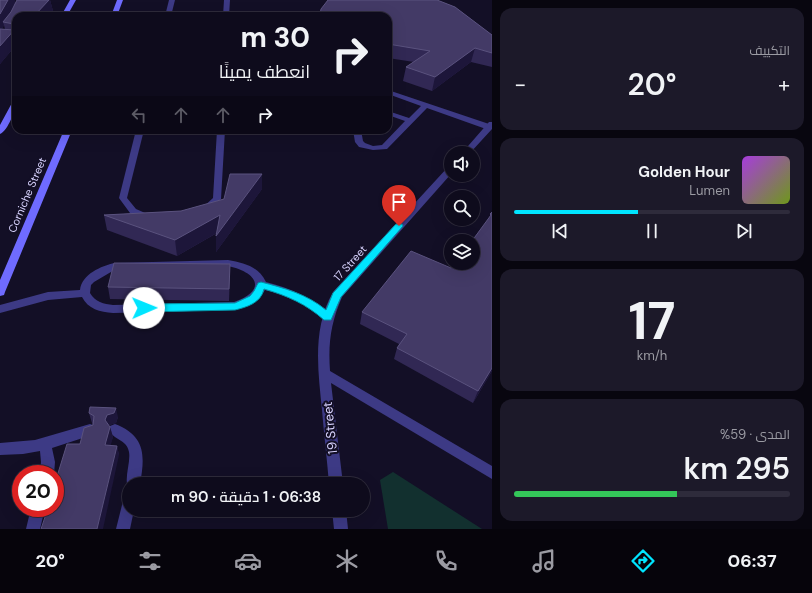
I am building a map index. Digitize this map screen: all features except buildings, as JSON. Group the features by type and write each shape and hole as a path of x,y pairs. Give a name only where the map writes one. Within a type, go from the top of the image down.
{"street":[{"path":"66,12 73,0"},
{"path":"116,12 120,0"},
{"path":"169,12 172,0"},
{"path":"226,12 227,0"},
{"path":"392,93 491,126 472,146"},
{"path":"358,134 359,142 362,145 379,148 384,147 426,105"},
{"path":"0,132 12,110"},
{"path":"392,114 411,121"},
{"name":"Corniche Street","path":"0,292 66,134"},
{"path":"139,134 123,198 133,211 154,220 160,220"},
{"path":"197,214 203,212 217,199 220,134"},
{"name":"17 Street","path":"324,373 325,330 337,295 444,177"},
{"path":"238,264 255,272 261,285 259,293 254,299 245,304 235,306 102,308 88,299 85,292 86,285 90,278 97,273 115,266 238,264"},
{"path":"261,285 291,293 317,308 328,318"},
{"path":"0,309 48,296 85,292"},
{"path":"324,373 492,473"},
{"name":"19 Street","path":"324,373 335,477"},
{"path":"0,449 20,449 45,444 90,430"},
{"path":"115,430 122,432 130,438 135,447 137,456 134,477"},
{"path":"45,444 48,465"},
{"path":"33,529 36,517"},
{"path":"123,529 126,517"},
{"path":"340,517 341,529"}],"green space":[{"path":"393,472 482,529 388,529 380,480"}],"route":[{"path":"144,308 235,306 245,304 254,299 259,293 261,285 291,293 317,308 328,318 329,312 337,295 399,226"}]}
